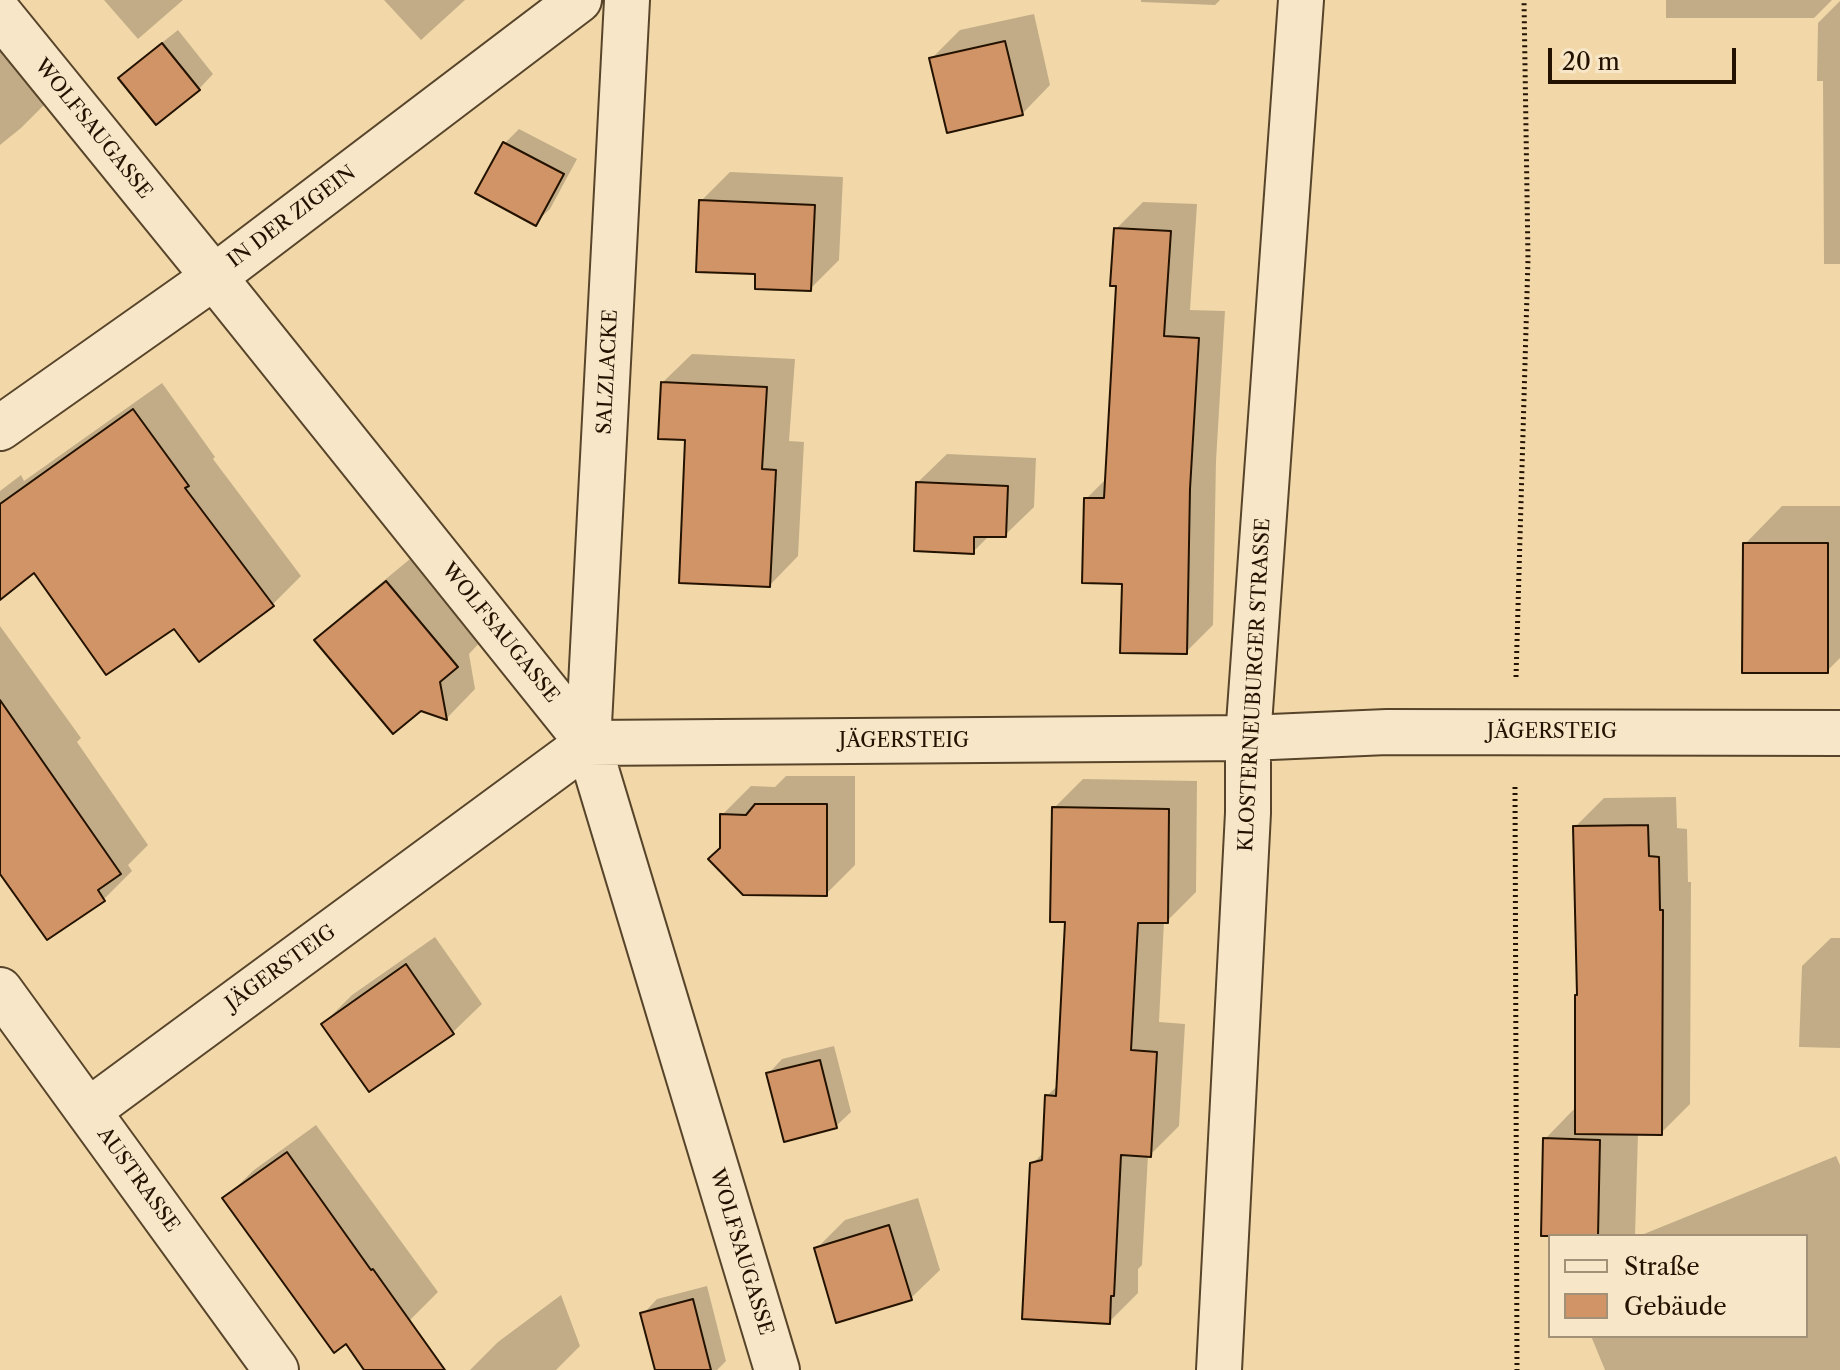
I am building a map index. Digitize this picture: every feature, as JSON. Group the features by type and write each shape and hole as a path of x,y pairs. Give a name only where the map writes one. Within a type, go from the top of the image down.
{"street":[{"name":"IN DER ZIGEIN","path":"0,428 214,277 579,0"},
{"name":"SALZLACKE","path":"588,743 627,0"},
{"name":"KLOSTERNEUBURGER STRASSE","path":"1219,1370 1248,813 1248,738 1301,0"},
{"name":"WOLFSAUGASSE","path":"0,14 588,743 777,1370"},
{"name":"JÄGERSTEIG","path":"88,1111 588,743 1248,738 1387,732 1840,733"},
{"name":"AUSTRASSE","path":"0,990 276,1370"}],"building":[{"path":"1005,41 1023,115 947,133 929,58"},
{"path":"162,43 200,90 156,125 118,78"},
{"path":"503,142 564,174 536,226 475,193"},
{"path":"699,200 815,205 811,291 755,289 755,274 696,272"},
{"path":"1114,228 1171,231 1164,336 1199,338 1190,489 1187,654 1120,653 1122,584 1082,583 1084,498 1104,498 1116,286 1110,286"},
{"path":"661,382 767,387 762,469 776,470 770,587 679,583 685,440 658,439"},
{"path":"133,409 189,486 185,488 274,606 199,662 174,629 106,675 34,573 0,600 0,504"},
{"path":"916,482 1008,486 1006,537 974,537 974,554 914,551"},
{"path":"1743,543 1828,543 1828,673 1742,673"},
{"path":"386,581 458,667 440,682 447,720 421,711 393,734 314,640"},
{"path":"0,700 121,874 98,890 105,901 47,940 0,874"},
{"path":"755,804 827,804 827,896 743,895 708,859 720,848 720,814 746,815"},
{"path":"1052,807 1169,809 1168,923 1138,923 1131,1050 1157,1052 1151,1157 1121,1155 1110,1324 1022,1319 1030,1163 1042,1160 1045,1095 1056,1096 1065,922 1050,922"},
{"path":"1648,825 1649,856 1659,857 1660,910 1663,910 1662,1135 1575,1134 1577,995 1573,826"},
{"path":"406,964 454,1034 369,1092 321,1024"},
{"path":"820,1060 837,1128 784,1142 766,1073"},
{"path":"1543,1138 1600,1140 1598,1234 1541,1236"},
{"path":"287,1152 445,1370 364,1370 346,1344 334,1353 222,1198"},
{"path":"889,1225 912,1300 836,1323 814,1248"},
{"path":"693,1299 711,1370 655,1370 640,1313"}]}
